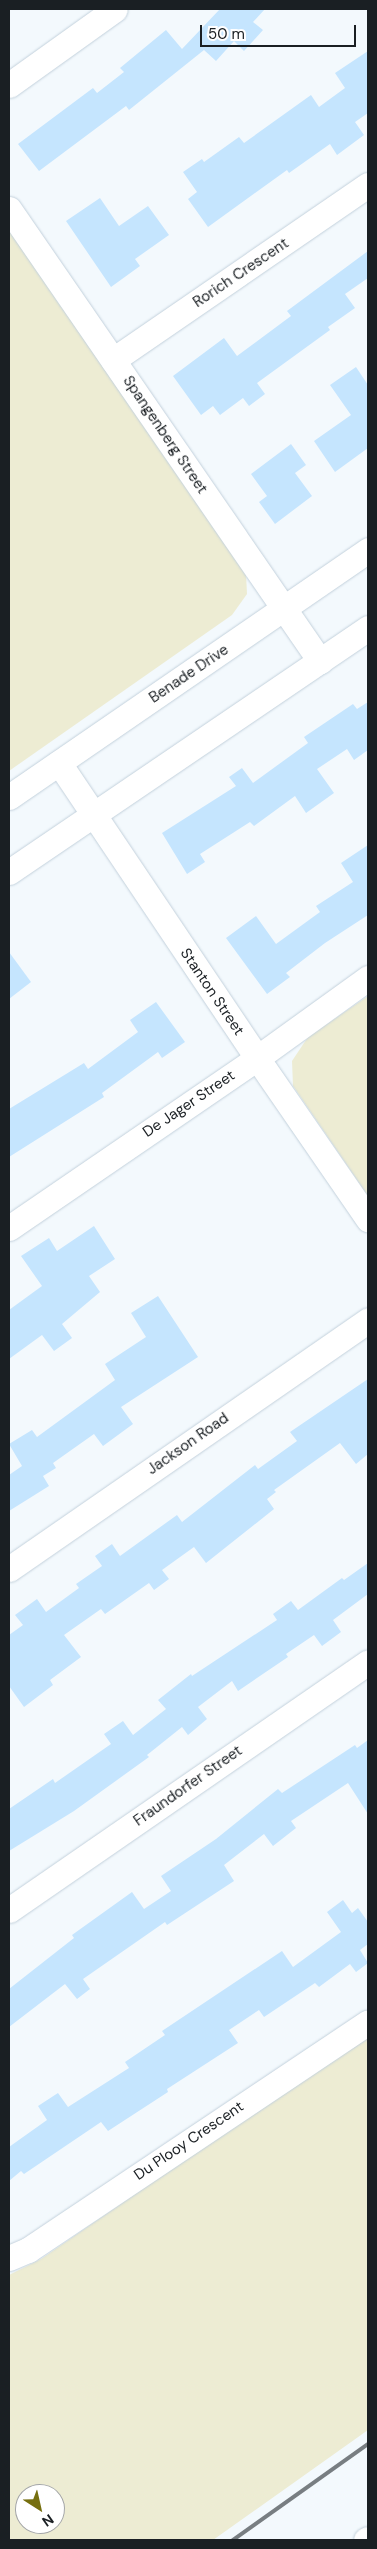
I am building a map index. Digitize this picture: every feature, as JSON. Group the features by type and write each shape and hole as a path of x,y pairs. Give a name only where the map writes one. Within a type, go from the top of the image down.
{"street":[{"path":"9,85 115,9"},
{"name":"Rorich Crescent","path":"113,360 368,185"},
{"name":"Spangenberg Street","path":"9,209 320,661"},
{"name":"Benade Drive","path":"9,797 368,550"},
{"path":"9,872 368,628"},
{"name":"Stanton Street","path":"59,763 257,1058 368,1218"},
{"name":"De Jager Street","path":"9,1228 257,1058 368,978"},
{"name":"Jackson Road","path":"9,1569 368,1320"},
{"name":"Fraundorfer Street","path":"9,1910 368,1662"},
{"name":"Du Plooy Crescent","path":"9,2258 28,2250 368,2022"}],"green space":[{"path":"9,227 246,574 247,594 232,615 9,771"},
{"path":"368,996 368,1196 293,1086 292,1061 308,1037"},
{"path":"368,2033 368,2430 213,2540 9,2540 9,2275 41,2259"}],"building":[{"path":"220,9 265,9 253,22 263,30 244,51 234,41 216,61 204,50 129,110 126,106 39,171 18,144 93,88 97,93 124,72 120,68 166,30 182,49"},
{"path":"368,51 368,113 355,122 364,135 337,155 330,144 289,173 287,170 208,227 188,199 197,192 183,172 202,159 204,162 239,137 244,143 311,95 319,107 345,88 335,73"},
{"path":"100,198 119,226 148,206 169,235 135,259 140,266 111,287 66,221"},
{"path":"368,251 368,278 345,294 355,308 328,327 330,330 257,383 265,394 249,406 243,398 220,415 213,406 201,415 173,376 224,338 237,356 291,316 287,311"},
{"path":"356,367 368,385 368,448 335,472 314,441 351,415 330,385"},
{"path":"291,444 306,465 295,473 312,496 275,524 259,502 267,496 251,474"},
{"path":"368,702 368,750 354,760 347,749 317,769 334,793 306,813 295,796 254,826 250,822 200,854 205,862 187,874 162,833 236,786 229,777 242,768 253,783 308,743 304,737 353,704 357,709"},
{"path":"368,845 368,915 325,943 286,973 290,977 267,994 226,938 256,916 276,944 320,912 316,906 353,882 341,863"},
{"path":"9,952 31,982 9,999"},
{"path":"156,1002 185,1042 162,1058 158,1052 102,1093 104,1097 9,1157 9,1109 84,1063 88,1069 138,1032 130,1020"},
{"path":"94,1226 115,1259 89,1276 100,1292 62,1324 72,1338 54,1351 42,1335 9,1359 9,1310 42,1286 21,1256 49,1238 57,1251"},
{"path":"158,1296 198,1357 121,1407 133,1424 103,1446 94,1434 53,1463 56,1468 43,1476 49,1486 9,1511 9,1475 22,1466 9,1444 32,1430 37,1437 115,1380 105,1364 146,1337 131,1313"},
{"path":"368,1379 368,1454 356,1464 340,1443 274,1490 276,1492 267,1499 274,1509 206,1563 194,1547 162,1570 169,1579 154,1590 149,1583 105,1614 101,1609 64,1635 81,1657 50,1680 53,1685 24,1707 9,1686 9,1635 23,1625 15,1615 37,1599 46,1612 79,1588 76,1584 102,1566 95,1556 112,1544 120,1556 177,1515 182,1522 255,1465 258,1469 297,1441 290,1432"},
{"path":"368,1563 368,1594 333,1620 341,1632 322,1646 314,1635 286,1654 288,1657 238,1691 232,1681 198,1707 207,1719 188,1735 182,1727 147,1755 149,1757 74,1811 9,1851 9,1809 53,1779 55,1783 111,1744 104,1734 123,1721 133,1735 166,1709 158,1700 191,1674 192,1676 277,1620 273,1614 291,1601 298,1610 342,1578 344,1580"},
{"path":"368,1740 368,1814 348,1783 291,1821 296,1828 273,1846 264,1834 224,1865 234,1881 167,1925 165,1922 83,1979 90,1989 77,1999 65,1984 9,2027 9,1989 74,1938 72,1935 132,1892 144,1909 171,1891 161,1876 216,1839 278,1789 282,1793 355,1745 357,1748"},
{"path":"343,1900 352,1913 358,1908 368,1922 368,1944 360,1950 368,1963 356,1972 350,1964 319,1987 315,1983 264,2017 259,2010 229,2030 238,2043 167,2089 168,2092 108,2131 101,2122 24,2174 21,2171 9,2181 9,2147 47,2120 38,2106 58,2093 68,2107 129,2068 125,2062 165,2035 162,2031 282,1951 293,1967 341,1932 327,1912"}],"railway":[{"path":"233,2540 368,2444"}]}
